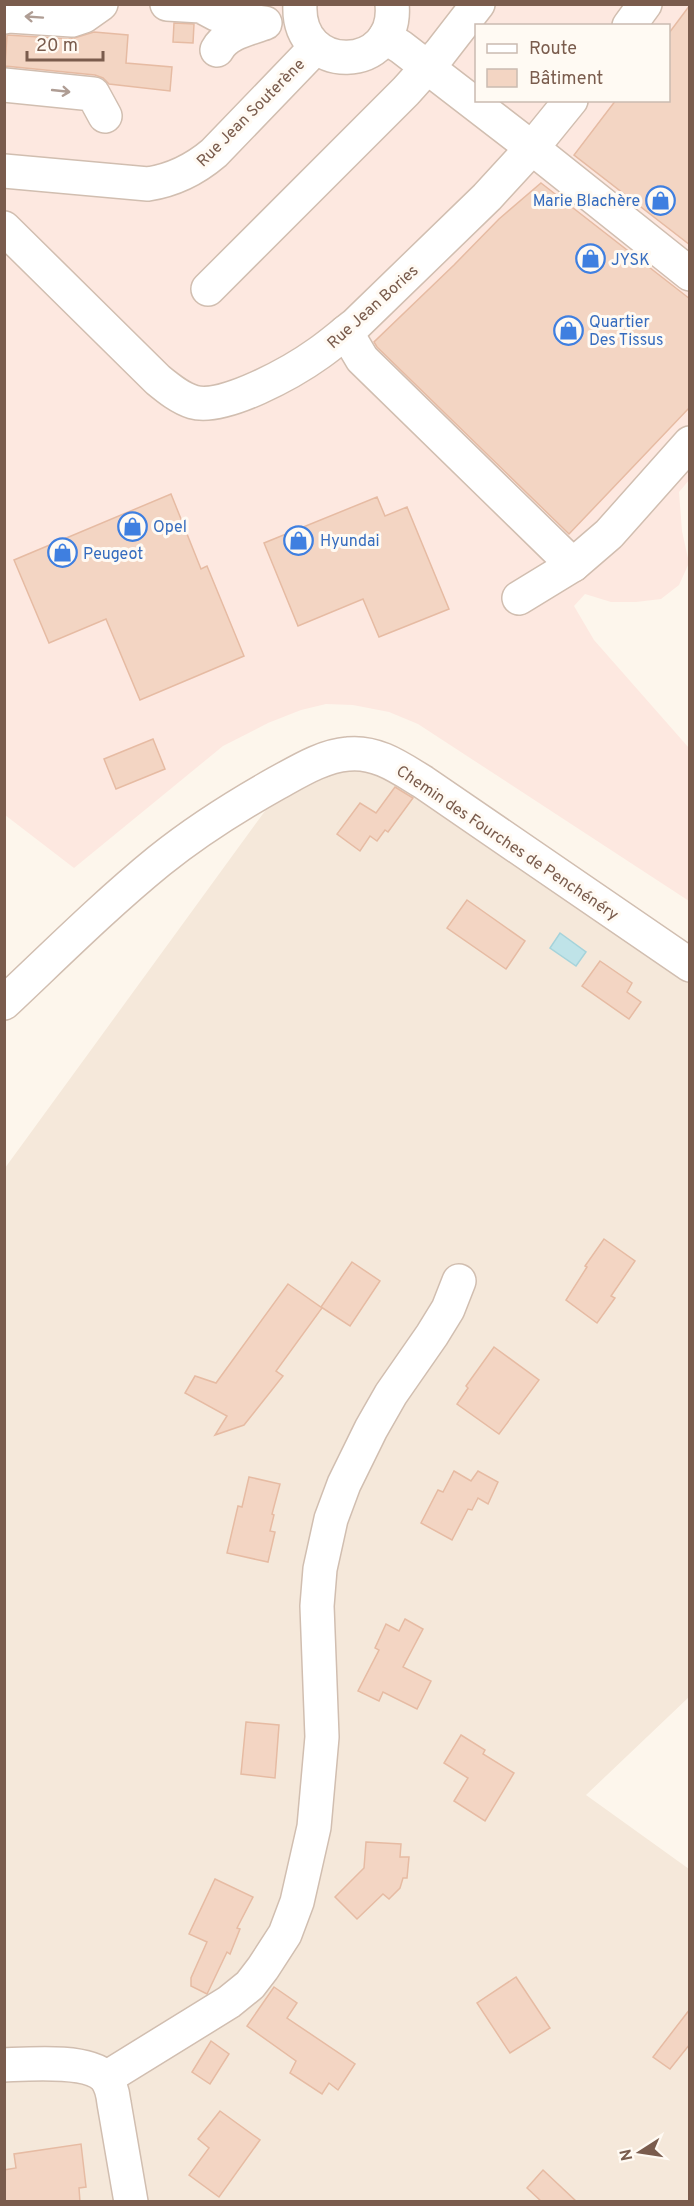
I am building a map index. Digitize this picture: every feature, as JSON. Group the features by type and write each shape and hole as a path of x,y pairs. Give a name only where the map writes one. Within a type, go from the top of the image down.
{"street":[{"path":"4,17 72,20 84,16 101,4"},
{"path":"167,4 201,6 232,19 265,23"},
{"path":"217,50 221,42 228,37 300,11 302,29 316,47 329,55 344,58 360,56 374,49 385,37 391,26 392,4"},
{"path":"208,289 428,68 478,4"},
{"path":"630,24 645,4"},
{"path":"385,37 532,148 690,274"},
{"name":"Rue Jean Souterène","path":"4,171 148,184 181,176 199,166 214,153 316,47"},
{"path":"4,85 93,94 105,116"},
{"name":"Rue Jean Bories","path":"4,228 158,380 174,393 194,402 218,401 251,390 319,354 346,332 487,197 532,148 569,102"},
{"path":"346,332 362,358 573,565"},
{"path":"519,598 573,565 609,534 690,443"},
{"name":"Chemin des Fourches de Penchénéry","path":"4,1003 83,928 160,860 253,796 303,769 326,759 347,754 365,754 380,758 423,782 690,965"},
{"path":"106,2078 229,2002 250,1984 285,1934 297,1902 314,1827 322,1737 317,1605 320,1569 331,1520 344,1484 371,1429 391,1394 448,1309 459,1281"},
{"path":"4,2065 77,2067 97,2072 106,2078 112,2090 131,2202"}],"shaded area":[{"path":"4,5 689,5 690,479 679,492 682,531 689,563 679,585 661,599 611,602 585,594 574,606 594,640 689,748 689,901 418,724 389,712 353,705 326,704 301,710 268,723 223,746 74,868 5,815"},
{"path":"351,766 413,782 689,978 689,1697 586,1795 689,1869 689,2201 5,2202 5,1168 273,800"}],"water":[{"path":"560,933 586,952 576,966 550,948"}],"building":[{"name":"Marie Blachère","path":"690,5 690,245 574,155 614,102 670,102 670,32"},
{"path":"174,23 194,24 193,43 173,42"},
{"path":"94,32 128,35 126,63 172,67 170,91 109,84 103,78 95,75 5,66 7,35 71,39"},
{"path":"541,183 690,299 690,407 569,534 374,342 499,219"},
{"path":"171,494 201,569 207,566 244,656 140,700 106,619 49,643 14,560"},
{"path":"377,497 385,516 407,507 449,609 379,637 363,599 298,626 264,543"},
{"path":"153,739 165,769 116,789 104,759"},
{"path":"395,787 413,798 388,832 385,830 377,841 370,836 360,851 337,834 360,803 376,813"},
{"path":"467,900 525,941 506,969 447,928"},
{"path":"600,961 632,983 627,992 641,1002 629,1019 582,986"},
{"path":"604,1239 635,1261 611,1296 615,1298 597,1323 566,1300 587,1267 585,1266"},
{"path":"352,1262 380,1281 350,1326 321,1307"},
{"path":"288,1284 322,1308 276,1371 283,1376 244,1425 215,1435 227,1416 185,1393 195,1376 216,1383"},
{"path":"494,1347 539,1380 499,1434 457,1404 468,1388 466,1386"},
{"path":"454,1471 471,1481 478,1471 498,1482 488,1504 478,1498 472,1510 468,1509 452,1540 421,1523 438,1490 443,1492"},
{"path":"249,1477 280,1484 272,1514 274,1515 270,1531 275,1532 268,1562 227,1553 238,1506 242,1507"},
{"path":"405,1619 423,1629 403,1667 431,1681 417,1709 383,1692 379,1701 358,1691 379,1650 375,1648 386,1624 399,1631"},
{"path":"246,1722 279,1725 275,1778 241,1774"},
{"path":"461,1735 485,1750 483,1754 514,1773 485,1821 454,1801 468,1778 444,1763"},
{"path":"366,1842 401,1844 400,1857 409,1857 407,1878 403,1878 400,1888 389,1899 383,1894 357,1919 335,1897 364,1868"},
{"path":"215,1879 253,1897 237,1928 240,1929 230,1954 227,1952 207,1994 191,1986 191,1978 207,1942 189,1934"},
{"path":"516,1977 550,2028 510,2053 477,2003"},
{"path":"274,1987 297,2003 287,2018 355,2064 338,2090 329,2083 322,2094 290,2073 296,2061 247,2026"},
{"path":"690,2009 690,2044 670,2069 653,2057"},
{"path":"211,2041 229,2054 210,2084 192,2072"},
{"path":"220,2111 260,2140 219,2197 189,2175 209,2148 198,2139"},
{"path":"81,2144 86,2187 79,2188 80,2202 4,2202 4,2170 16,2168 14,2154"},
{"path":"543,2170 577,2202 542,2202 527,2188"}],"place":[{"name":"Marie Blachère","path":"661,200"},
{"name":"JYSK","path":"590,259"},
{"name":"Quartier Des Tissus","path":"568,330"},
{"name":"Opel","path":"132,526"},
{"name":"Hyundai","path":"299,540"},
{"name":"Peugeot","path":"62,553"}]}
